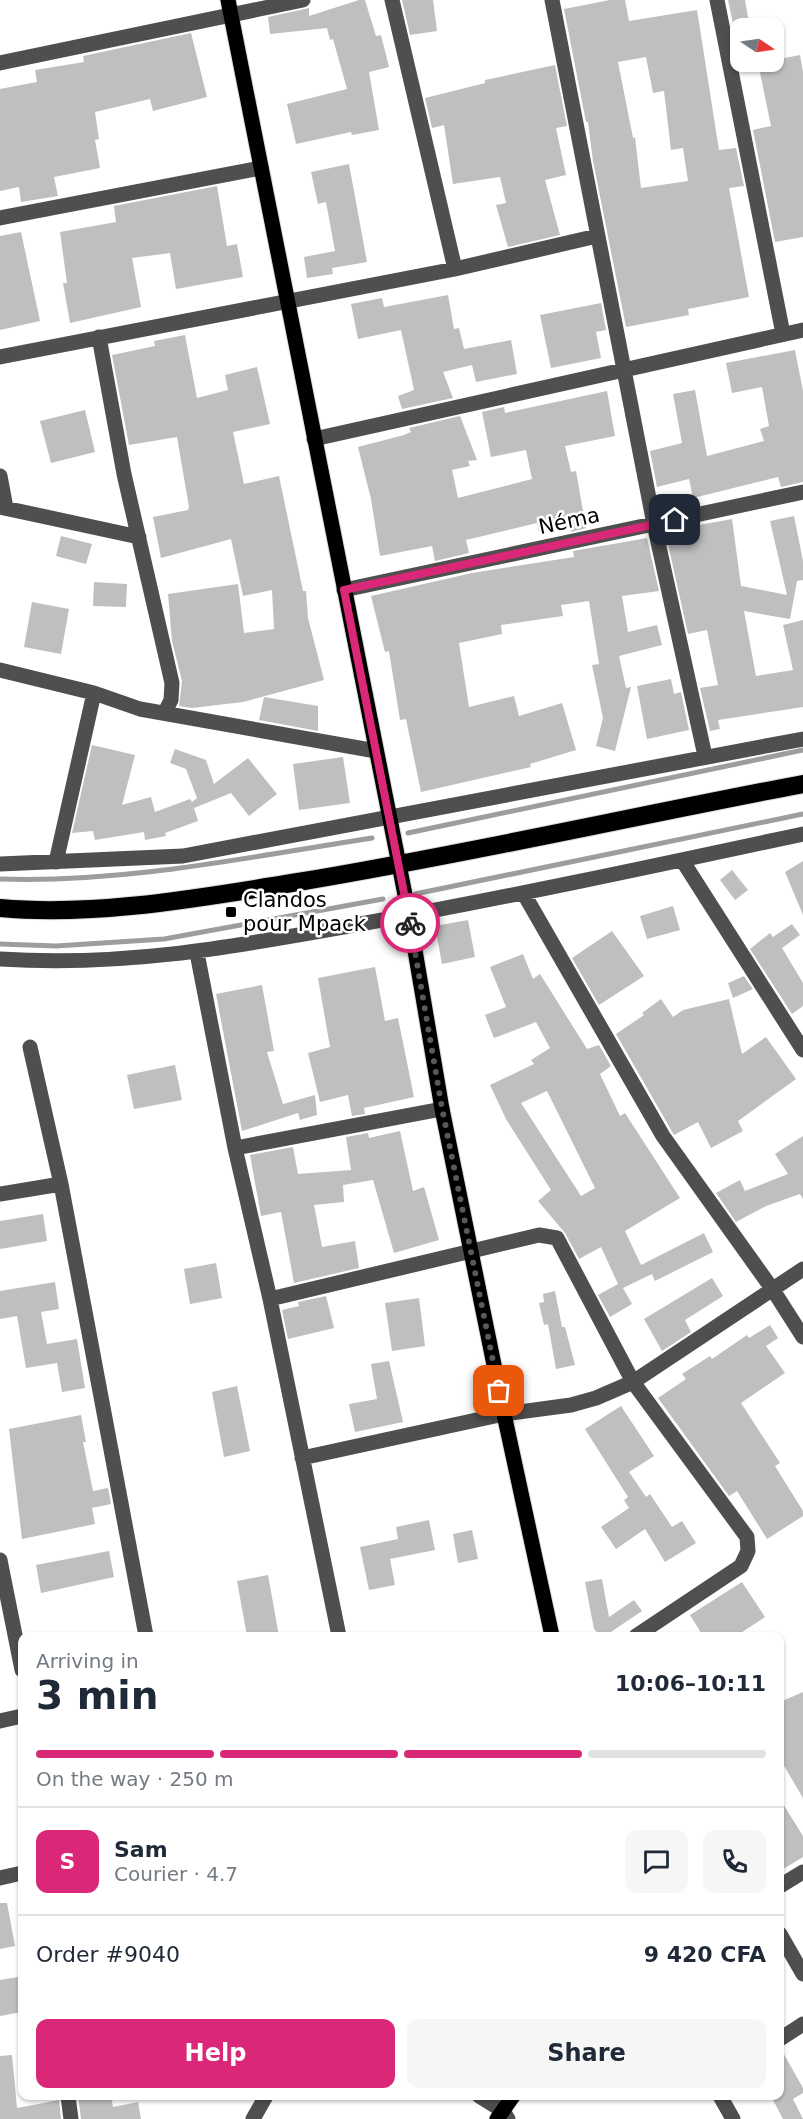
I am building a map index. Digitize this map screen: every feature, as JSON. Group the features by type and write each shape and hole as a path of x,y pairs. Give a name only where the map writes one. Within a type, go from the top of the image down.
{"highway":[{"path":"0,908 56,910 194,899 399,865 803,784"}],"main road":[{"path":"229,7 409,915 442,1108 551,1632"},
{"path":"503,2116 511,2100"}],"street":[{"path":"0,63 229,7 303,0"},
{"path":"392,0 455,269"},
{"path":"552,0 654,524 705,756"},
{"path":"717,0 783,334"},
{"path":"0,218 261,168"},
{"path":"0,357 455,269 597,236"},
{"path":"314,439 803,330"},
{"path":"99,337 139,537 172,683 171,700 165,712"},
{"path":"0,476 3,508 139,537"},
{"name":"Néma","path":"344,590 803,492"},
{"path":"0,670 94,693 140,709 376,751"},
{"path":"56,862 94,693"},
{"path":"0,864 183,856 803,739"},
{"path":"0,959 48,962 116,961 197,953 524,894 803,834"},
{"path":"682,860 803,1050"},
{"path":"524,894 663,1136 773,1290 803,1337"},
{"path":"197,953 235,1148 270,1299 338,1632"},
{"path":"30,1047 61,1184 145,1632"},
{"path":"235,1148 442,1108"},
{"path":"0,1194 61,1184"},
{"path":"270,1299 539,1235 557,1238 633,1382 747,1537 748,1551 741,1566 642,1632"},
{"path":"303,1458 504,1414 571,1405 596,1398 633,1382 803,1269"},
{"path":"0,1560 18,1650"},
{"path":"0,1721 18,1717"},
{"path":"784,1884 803,1872"},
{"path":"0,1878 18,1874"},
{"path":"784,1941 803,1974"},
{"path":"784,2036 803,2024"},
{"path":"69,2100 71,2119"},
{"path":"253,2119 264,2100"},
{"path":"483,2100 503,2116"},
{"path":"722,2100 733,2119"}],"building":[{"path":"365,0 376,36 381,35 389,67 369,72 379,130 352,135 351,132 296,144 287,104 347,89 333,39 330,40 327,28 270,34 268,17 309,8 309,16"},
{"path":"402,0 433,0 437,31 410,35"},
{"path":"610,0 625,0 629,21 697,10 719,150 736,148 744,186 729,188 749,297 688,309 689,315 626,327 593,161 588,122 586,122 564,9","holes":["646,57 653,93 664,91 671,150 683,148 688,181 641,188 635,137 633,138 618,62"]},
{"path":"728,0 745,0 748,18 732,18"},
{"path":"191,33 207,97 153,111 150,99 95,112 99,139 95,140 100,168 54,177 58,196 21,202 19,187 0,191 0,89 37,82 35,70 84,62 83,56"},
{"path":"800,55 803,72 803,237 775,242 753,130 771,126 760,72 784,72 784,58"},
{"path":"555,65 567,126 556,128 566,175 545,180 560,235 508,247 496,205 506,203 500,177 453,184 444,125 432,128 425,98 485,83 485,80"},
{"path":"349,164 367,262 332,268 333,274 307,278 304,257 335,251 326,202 318,204 311,172"},
{"path":"217,186 227,246 237,244 243,277 176,289 170,253 132,258 141,307 70,323 63,283 67,283 60,232 116,222 114,206"},
{"path":"21,232 40,321 0,330 0,236"},
{"path":"448,295 454,329 459,328 464,349 511,340 517,374 476,382 472,365 443,372 453,398 402,409 398,396 414,390 401,330 358,339 351,304 382,298 384,307"},
{"path":"601,303 606,330 596,332 601,358 551,368 540,315"},
{"path":"185,335 197,398 228,390 225,375 257,367 270,424 233,432 244,484 279,476 303,591 306,591 308,618 324,680 243,702 192,708 179,706 182,681 172,641 168,594 238,584 244,633 274,629 272,590 243,596 231,539 161,558 153,517 188,510 189,507 177,437 129,445 112,355 155,346 154,341"},
{"path":"795,350 803,391 803,482 781,487 778,477 693,498 689,479 657,487 650,451 682,443 673,394 695,390 707,456 764,441 760,429 769,426 762,387 732,393 726,363"},
{"path":"607,391 615,436 565,446 571,472 576,471 586,528 571,532 570,526 539,532 537,523 466,540 469,553 435,561 432,546 380,556 371,499 358,447 404,435 411,432 409,428 460,416 477,460 468,461 470,466 452,470 458,498 532,479 526,450 491,457 482,412 504,407 505,413"},
{"path":"85,410 95,452 51,463 40,421"},
{"path":"794,516 803,561 803,580 797,581 790,619 744,611 756,676 793,670 783,625 803,620 803,707 718,720 720,729 710,731 700,688 718,685 707,630 688,634 666,535 672,534 672,530 732,519 741,586 787,595 770,521"},
{"path":"61,536 92,544 86,564 56,556"},
{"path":"647,538 659,591 622,596 628,632 657,625 662,645 619,656 626,688 631,687 615,751 596,746 603,718 592,665 599,664 589,601 561,605 563,616 501,625 502,634 459,643 469,707 514,696 519,716 562,703 576,750 530,764 531,767 421,792 406,719 400,720 389,651 385,652 371,596 472,573 574,557 573,551"},
{"path":"94,582 127,584 126,607 93,606"},
{"path":"32,602 69,609 61,654 24,647"},
{"path":"671,679 674,694 681,692 689,730 647,739 637,686"},
{"path":"264,697 318,706 318,731 259,720"},
{"path":"92,745 135,755 122,805 151,797 155,812 190,799 192,802 197,798 186,769 170,763 175,749 206,760 214,784 248,758 277,794 249,816 231,793 194,808 198,821 165,833 166,836 145,840 144,832 95,840 93,831 72,833"},
{"path":"343,757 350,803 299,810 293,764"},
{"path":"803,861 803,915 785,872"},
{"path":"732,870 748,890 735,900 720,880"},
{"path":"673,906 680,930 647,939 640,916"},
{"path":"468,920 475,957 442,964 435,926"},
{"path":"792,924 800,935 782,948 803,983 803,1006 792,1014 750,949 770,933 773,937"},
{"path":"612,931 644,976 599,1005 572,958"},
{"path":"523,954 533,979 540,974 587,1049 599,1045 611,1066 600,1074 620,1116 625,1113 680,1198 625,1231 641,1265 704,1233 713,1252 655,1281 652,1274 623,1288 632,1304 610,1317 598,1295 618,1284 601,1247 579,1259 565,1233 538,1201 551,1190 506,1119 490,1085 534,1064 531,1060 550,1048 536,1022 494,1038 485,1015 506,1007 490,967","holes":["547,1091 595,1188 581,1196 521,1103"]},
{"path":"375,967 385,1021 398,1018 414,1097 364,1108 365,1114 352,1116 348,1095 320,1102 308,1053 330,1047 318,978"},
{"path":"744,976 753,989 733,998 728,983"},
{"path":"262,985 274,1051 267,1052 283,1104 315,1095 317,1115 300,1120 298,1113 242,1131 216,994"},
{"path":"661,999 673,1017 683,1010 729,999 742,1054 766,1037 796,1079 738,1121 743,1131 711,1148 698,1122 674,1135 616,1034 644,1015 642,1013"},
{"path":"175,1065 182,1100 134,1109 127,1075"},
{"path":"400,1131 413,1191 424,1187 439,1240 394,1253 373,1180 343,1185 344,1202 314,1205 322,1247 355,1241 359,1268 294,1283 281,1212 261,1216 250,1155 293,1147 298,1174 351,1170 346,1137 368,1133 369,1138"},
{"path":"803,1136 803,1199 800,1194 766,1206 736,1222 716,1193 740,1180 745,1191 788,1174 775,1154"},
{"path":"43,1214 47,1241 0,1249 0,1221"},
{"path":"216,1263 222,1298 190,1304 184,1269"},
{"path":"712,1278 723,1296 685,1320 691,1332 662,1351 644,1319"},
{"path":"55,1282 59,1309 41,1312 47,1344 77,1339 85,1388 62,1392 57,1363 26,1368 17,1316 0,1319 0,1291"},
{"path":"555,1291 562,1327 565,1327 575,1365 556,1369 548,1324 544,1325 539,1303 544,1302 543,1294"},
{"path":"326,1296 334,1328 288,1339 282,1310 299,1306 298,1302"},
{"path":"419,1298 425,1346 392,1351 385,1303"},
{"path":"770,1325 778,1338 766,1346 785,1373 741,1403 780,1463 775,1466 803,1511 803,1516 767,1539 737,1491 729,1496 658,1398 686,1379 682,1374 710,1356 712,1359 747,1335 749,1338"},
{"path":"389,1361 403,1422 355,1432 349,1404 377,1399 371,1364"},
{"path":"237,1386 250,1451 224,1457 212,1392"},
{"path":"621,1406 654,1456 629,1472 646,1497 650,1494 672,1527 682,1521 696,1543 665,1562 645,1529 616,1549 601,1527 629,1508 624,1500 628,1497 585,1429"},
{"path":"81,1415 86,1442 83,1442 93,1491 108,1488 111,1504 92,1508 95,1524 22,1539 9,1429"},
{"path":"429,1520 435,1550 390,1559 395,1585 369,1590 360,1547 398,1539 396,1527"},
{"path":"472,1530 478,1559 458,1563 453,1534"},
{"path":"109,1551 114,1577 41,1593 36,1565"},
{"path":"268,1575 278,1632 246,1632 237,1581"},
{"path":"602,1579 609,1617 634,1600 642,1611 611,1632 597,1632 594,1629 585,1582"},
{"path":"742,1582 765,1617 742,1632 701,1632 690,1615"},
{"path":"803,1692 803,1798 784,1766 784,1700"},
{"path":"784,1805 803,1836 803,1857 784,1869"},
{"path":"0,1903 7,1903 15,1946 0,1949"},
{"path":"18,1977 18,2013 0,2016 0,1980"},
{"path":"784,2054 803,2088 803,2093 793,2099 803,2119 783,2119 773,2100 784,2100"},
{"path":"12,2055 17,2108 59,2100 61,2119 0,2119 0,2056"},
{"path":"79,2100 112,2100 113,2107 138,2102 141,2119 81,2119"}],"waterway":[{"path":"408,833 803,750"},
{"path":"415,894 803,814"},
{"path":"0,879 94,877 140,873 372,838"},
{"path":"0,944 56,946 164,939 383,899"}],"way so far":[{"path":"410,923 442,1108 499,1391"}],"place":[{"name":"Clandos pour Mpack","path":"231,912"}],"route":[{"path":"410,923 344,590 675,520"}]}
